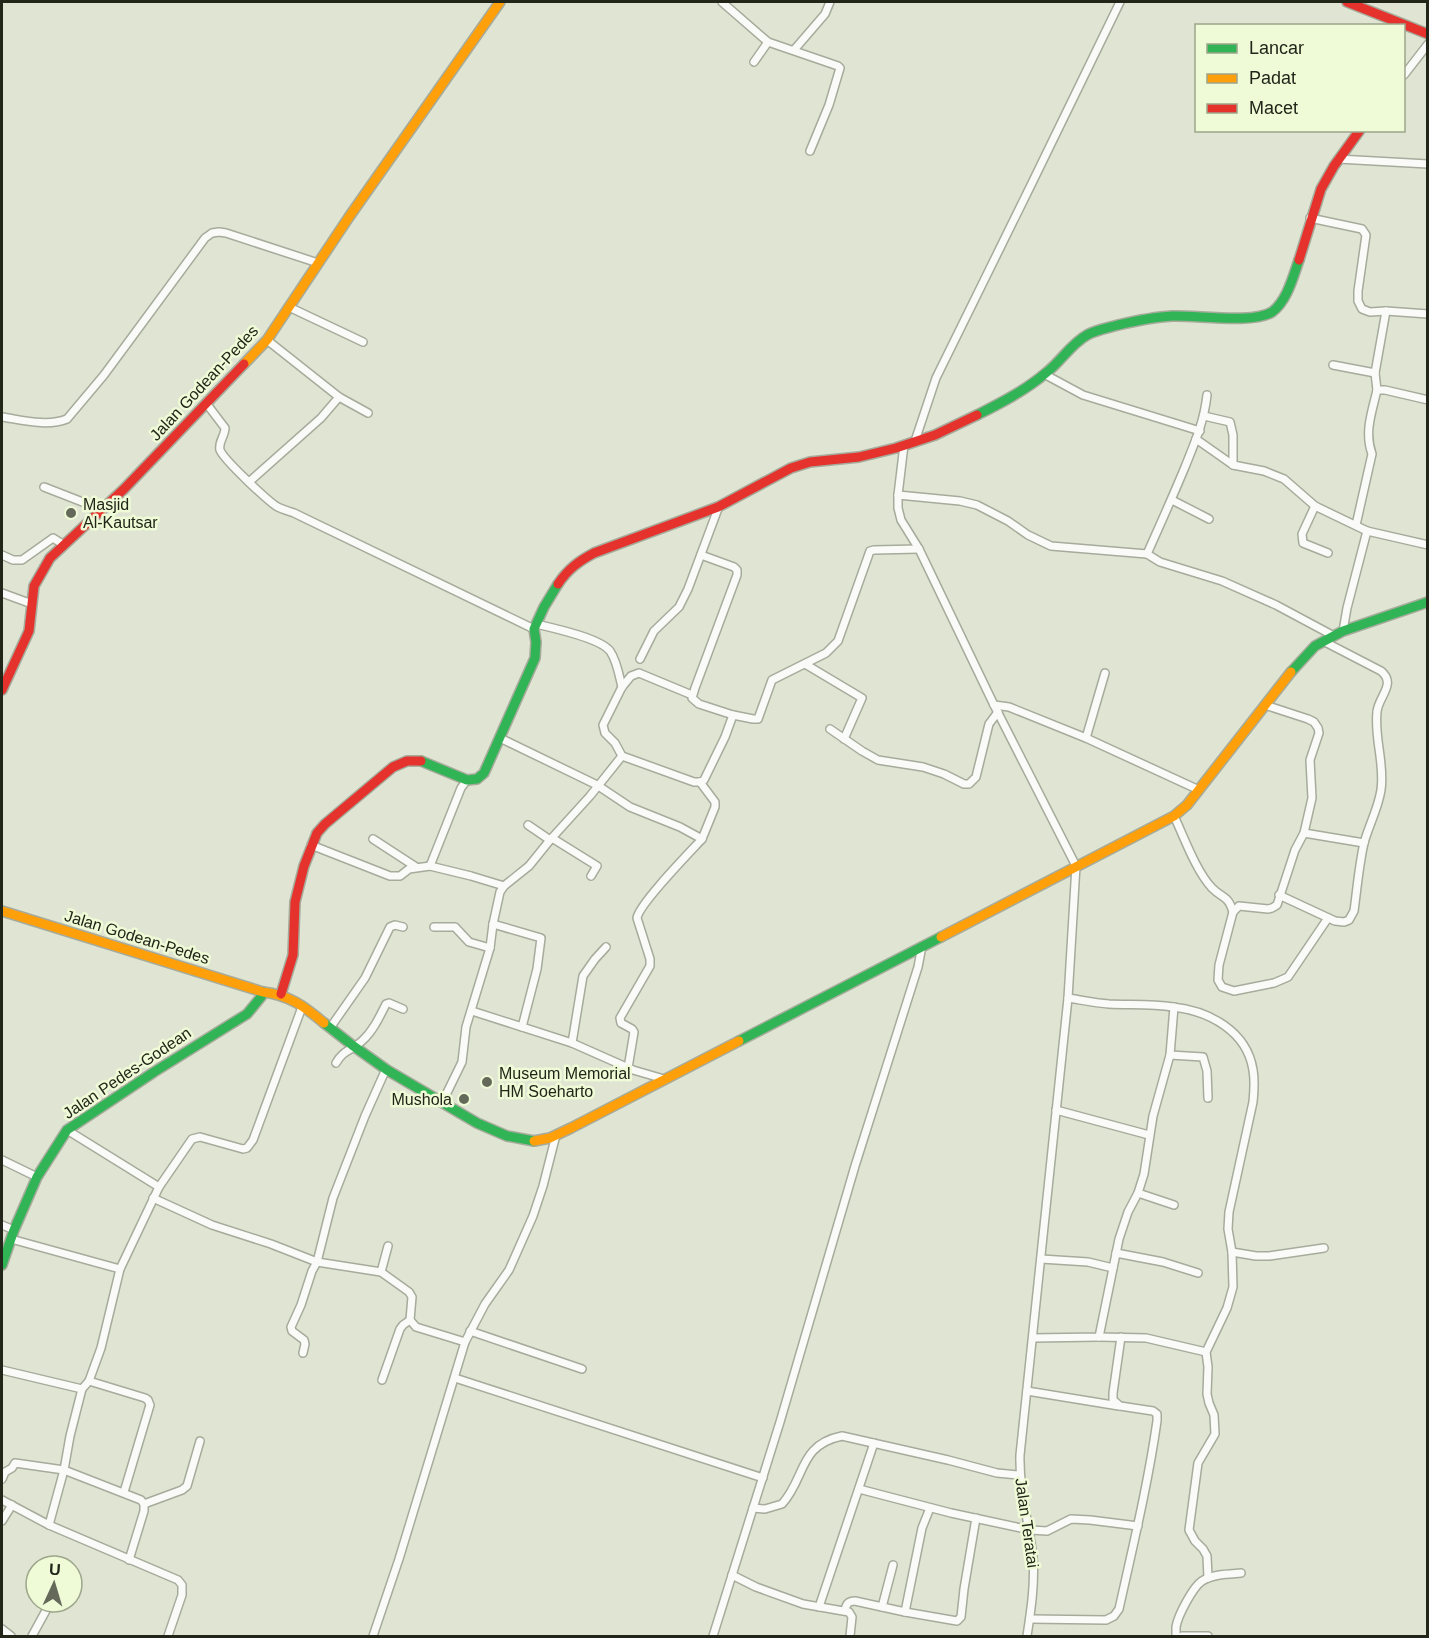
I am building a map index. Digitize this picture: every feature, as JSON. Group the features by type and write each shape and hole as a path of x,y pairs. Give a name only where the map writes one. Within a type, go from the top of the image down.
{"street":[{"name":"Jalan Godean-Pedes","path":"2,690 27,636 34,586 50,558 103,510 267,340 500,2"},
{"path":"722,2 768,42 840,68 829,105 810,151"},
{"path":"794,50 825,14 830,2"},
{"path":"915,441 936,378 1120,2"},
{"path":"1347,2 1403,24"},
{"path":"1405,25 1428,34"},
{"path":"754,62 768,42"},
{"path":"1405,74 1428,44"},
{"path":"1358,132 1338,159 1320,191 1281,303 1264,316 1225,318 1201,315 1168,316 1091,334 1078,342 1044,374 1002,402 942,431 904,445 866,455 802,464 786,470 719,506 578,561 564,575 535,626 534,658 528,676 484,773 479,779 467,780 422,761 406,761 393,767 316,833 304,866 295,902 293,955 281,994 295,1001 386,1069 442,1103 489,1129 513,1138 541,1141 1174,816 1187,805 1294,668 1315,646 1343,631 1428,602"},
{"path":"1338,159 1428,164"},
{"path":"1310,218 1365,231 1358,291 1358,301 1362,309 1370,312 1427,311"},
{"path":"2,417 60,422 67,419 104,375 212,233 219,232 236,236 318,263"},
{"path":"289,308 363,342"},
{"path":"1356,525 1372,454 1368,442 1368,428 1377,390 1375,373 1386,311"},
{"path":"267,340 339,398 368,412"},
{"path":"1333,365 1375,373"},
{"path":"1044,374 1083,395 1200,431"},
{"path":"1377,390 1428,400"},
{"path":"1147,554 1200,431 1207,395"},
{"path":"249,482 321,418 339,398"},
{"path":"206,403 226,431 219,444 221,453 277,507 535,626 582,637 606,647 615,661 622,687"},
{"path":"1204,416 1230,422 1233,435 1233,465"},
{"path":"1196,439 1233,465 1264,471 1284,479 1316,506 1367,531 1428,545"},
{"path":"904,445 898,495 901,520 919,549 1076,866"},
{"path":"44,487 103,510"},
{"path":"898,495 960,501 977,505 1051,546 1147,554 1160,562 1222,580 1276,605 1332,636"},
{"path":"1172,500 1209,519"},
{"path":"640,659 654,630 679,607 719,506"},
{"path":"1316,506 1302,534 1303,543 1328,553"},
{"path":"1343,631 1367,531"},
{"path":"2,555 13,560 22,560 53,538 64,545"},
{"path":"700,555 734,567 737,575 692,695 693,700 733,715 758,719 772,680 826,653 838,641 870,551 919,549"},
{"path":"2,594 32,604"},
{"path":"1280,895 1340,922 1352,917 1364,843 1381,791 1383,774 1377,712 1388,681 1381,671 1323,641"},
{"path":"805,664 862,698 844,739"},
{"path":"692,695 639,673 631,676 622,687 603,725 605,732 615,743 622,756 694,782 700,782 704,780 733,715"},
{"path":"1086,738 1105,674"},
{"path":"1233,912 1239,906 1248,905 1263,909 1277,905 1295,850 1304,833 1312,798 1310,760 1319,733 1318,728 1314,722 1299,715 1265,705"},
{"path":"996,708 1009,707 1086,738 1199,790"},
{"path":"830,729 878,760 923,767 969,784 976,777 996,708"},
{"path":"500,738 597,785 630,807 702,838"},
{"path":"442,1103 462,1062 466,1028 490,948 500,892 529,866 622,756"},
{"path":"429,866 461,788 467,780"},
{"path":"628,1068 634,1032 621,1023 620,1018 645,976 650,962 637,918 638,914 702,838 715,802 700,782"},
{"path":"1174,816 1194,861 1212,888 1230,901 1233,912 1218,980 1222,987 1234,991 1274,983 1288,977 1328,918"},
{"path":"528,825 597,866 591,876"},
{"path":"1304,833 1364,843"},
{"path":"373,839 416,867"},
{"path":"311,845 390,876 400,876 409,869 429,866 504,886"},
{"name":"Jalan Teratai","path":"1027,1636 1034,1583 1030,1530 1019,1475 1020,1455 1068,998 1076,866"},
{"name":"Jalan Godean-Pedes","path":"2,911 263,992 281,994"},
{"path":"493,924 541,938 537,969 522,1027"},
{"path":"330,1028 365,978 390,927 395,925 403,927"},
{"path":"434,927 455,927 469,942 490,948"},
{"path":"713,1636 763,1478 855,1166 918,967 922,946"},
{"path":"572,1043 583,976 594,959 606,947"},
{"name":"Jalan Pedes-Godean","path":"2,1265 38,1177 67,1131 145,1078 247,1014 261,998 263,992"},
{"path":"1068,998 1107,1004 1174,1006 1201,1013 1234,1031 1247,1051 1253,1069 1253,1102 1229,1212 1228,1229 1232,1251 1233,1287 1227,1308 1206,1352 1207,1394 1214,1415 1215,1434 1198,1463 1189,1530 1194,1541 1207,1556 1208,1578"},
{"path":"336,1063 341,1054 363,1040 375,1027 386,1004 389,1003 403,1009"},
{"path":"1099,1337 1119,1239 1144,1174 1149,1135 1170,1055 1174,1006"},
{"path":"49,1525 82,1389 89,1381 101,1348 120,1269 153,1198 192,1139 200,1137 243,1149 247,1148 253,1140 302,1007"},
{"path":"472,1011 572,1043 628,1068 664,1079"},
{"path":"1170,1055 1203,1057 1207,1071 1208,1098"},
{"path":"303,1353 304,1340 292,1331 291,1327 302,1305 312,1270 317,1262 333,1198 386,1069"},
{"path":"1056,1110 1149,1135"},
{"path":"67,1131 159,1187"},
{"path":"373,1636 465,1342 484,1304 509,1270 533,1216 556,1135"},
{"path":"2,1160 38,1177"},
{"path":"1137,1193 1174,1205"},
{"path":"153,1198 212,1225 317,1262 381,1272 409,1292 412,1297 410,1320 416,1327 465,1342"},
{"path":"2,1225 13,1234 120,1269"},
{"path":"381,1272 388,1246"},
{"path":"1232,1251 1269,1256 1324,1248"},
{"path":"1116,1253 1163,1262 1198,1273"},
{"path":"1041,1259 1088,1262 1113,1268"},
{"path":"382,1380 400,1329 410,1320"},
{"path":"470,1331 582,1369"},
{"path":"1120,1406 1113,1400 1113,1393 1121,1337"},
{"path":"1033,1338 1146,1338 1206,1352"},
{"path":"2,1370 82,1389"},
{"path":"455,1378 763,1478"},
{"path":"89,1381 144,1398 150,1405 124,1492"},
{"path":"1027,1391 1153,1411 1157,1414 1151,1466 1119,1609 1114,1616 1106,1620 1030,1618"},
{"path":"753,1508 765,1509 782,1504 816,1447 842,1436 997,1473 1019,1475"},
{"path":"144,1504 187,1486 200,1441"},
{"path":"819,1607 874,1443"},
{"path":"2,1479 4,1472 17,1463 64,1470 141,1500 144,1504 144,1511 129,1560"},
{"path":"859,1489 930,1508 1030,1530 1047,1531 1064,1521 1078,1519 1138,1526"},
{"path":"2,1500 49,1525 178,1580 182,1585 182,1595 168,1636"},
{"path":"2,1521 12,1505"},
{"path":"905,1612 922,1528 930,1508"},
{"path":"845,1611 847,1603 855,1600 953,1622 959,1620 976,1518"},
{"path":"882,1607 893,1564"},
{"path":"1176,1636 1179,1617 1194,1589 1201,1581 1241,1573"},
{"path":"732,1575 775,1595 803,1604 851,1613 850,1636"},
{"path":"32,1636 44,1614"},
{"path":"2,1629 11,1636"},
{"path":"1182,1636 1208,1636"}],"traffic: fast":[{"path":"977,415 1031,385 1052,368 1076,343 1094,332 1158,317 1252,318 1264,316 1282,302 1299,260"},
{"path":"421,761 467,780 477,779 484,773 535,658 534,629 558,584"},
{"path":"1291,672 1315,646 1343,631 1428,602"},
{"path":"739,1041 941,937"},
{"path":"2,1265 37,1177 67,1130 247,1014 263,992"},
{"path":"324,1023 387,1070 477,1123 507,1136 534,1141"}],"traffic: slow":[{"path":"244,364 267,340 349,217 500,2"},
{"path":"941,937 1174,816 1187,805 1291,672"},
{"path":"2,911 281,996 303,1007 324,1023"},
{"path":"534,1141 550,1138 571,1128 739,1041"}],"traffic: jam":[{"path":"1347,2 1403,24"},
{"path":"1405,25 1428,34"},
{"path":"1299,260 1321,189 1359,132"},
{"path":"2,690 29,631 34,586 50,558 124,489 244,364"},
{"path":"558,584 574,566 594,553 718,507 791,468 810,462 859,457 896,448 935,435 977,415"},
{"path":"281,994 293,955 295,902 304,866 317,833 393,767 407,761 421,761"}],"place":[{"name":"Masjid Al-Kautsar","path":"71,513"},
{"name":"Museum Memorial HM Soeharto","path":"487,1082"},
{"name":"Mushola","path":"464,1099"}]}
